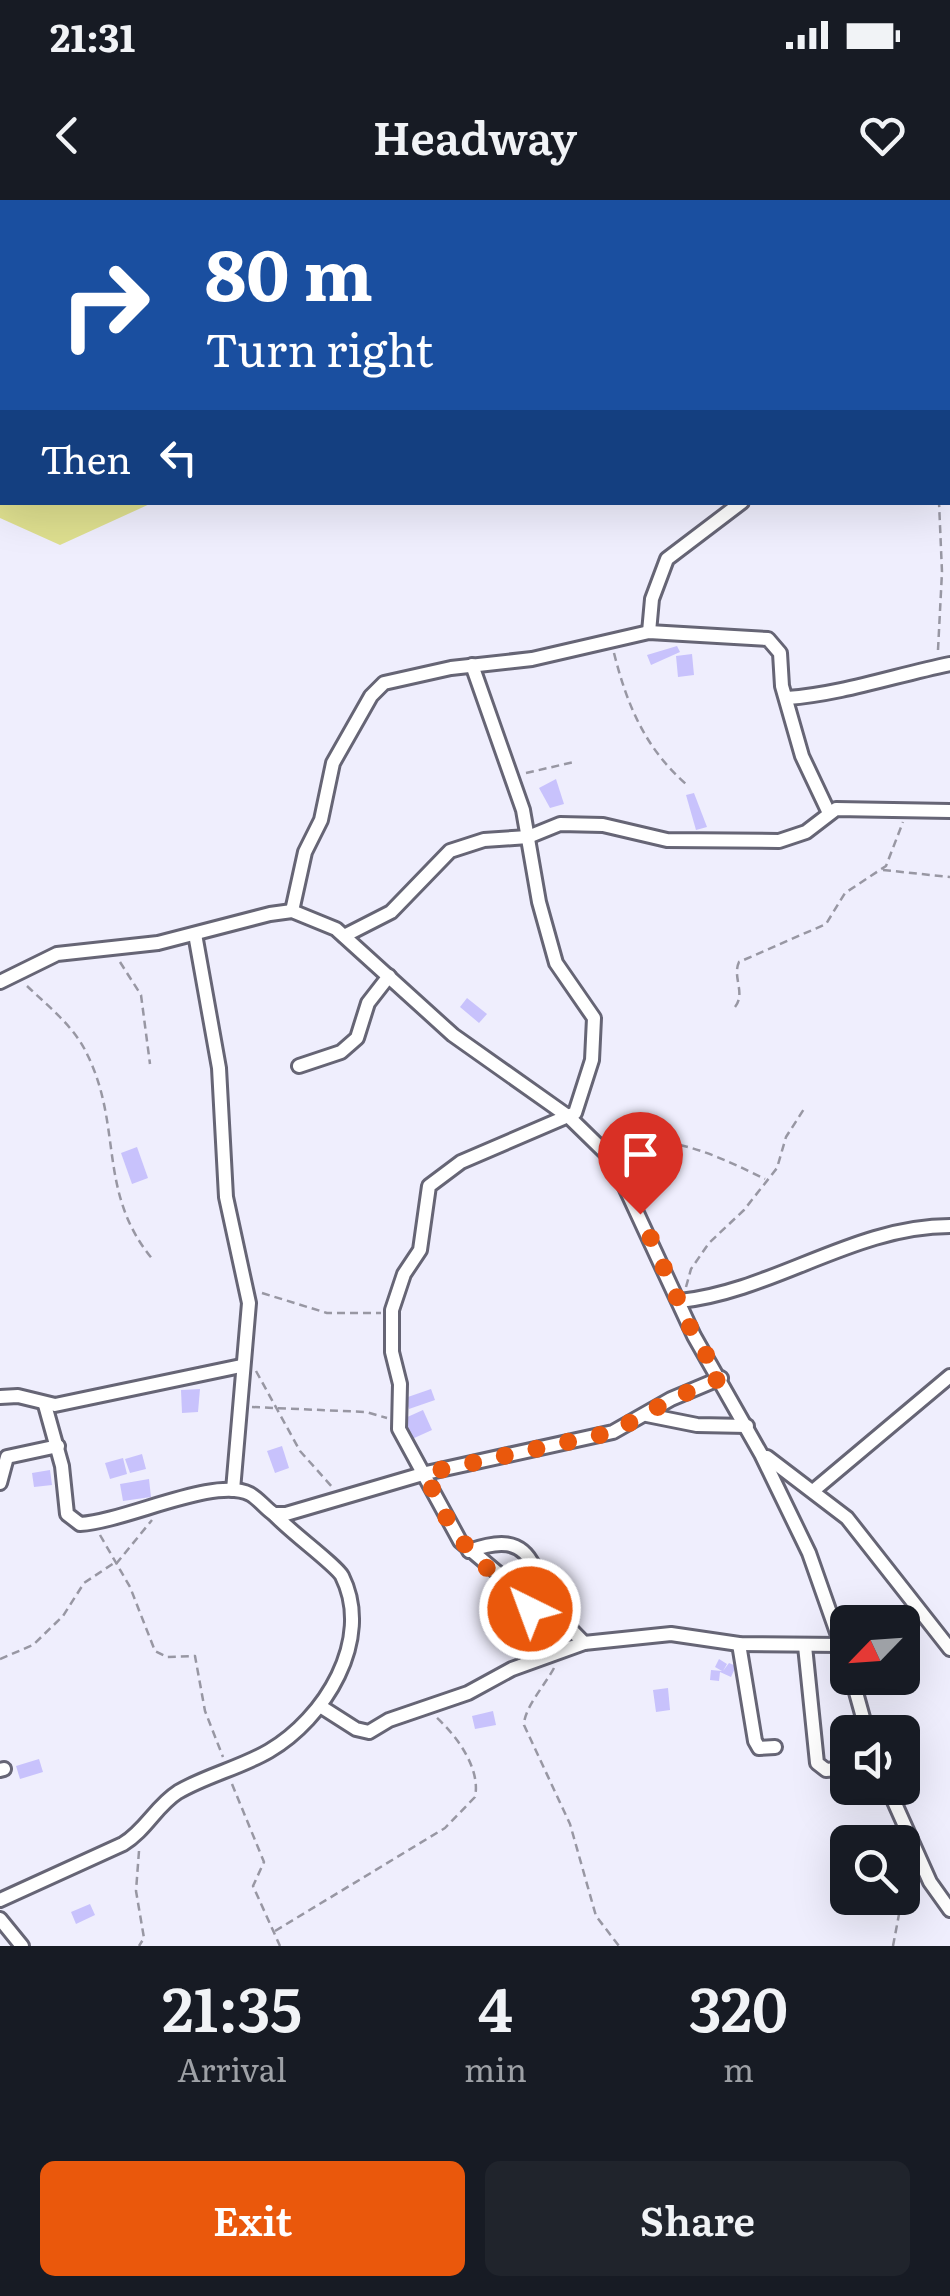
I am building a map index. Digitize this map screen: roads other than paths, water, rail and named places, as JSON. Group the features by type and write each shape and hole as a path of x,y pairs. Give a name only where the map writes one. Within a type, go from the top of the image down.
{"street":[{"path":"649,632 652,599 666,559 738,505"},
{"path":"292,911 305,852 321,820 333,764 371,696 394,680 532,659 611,639 649,632 768,639 780,653 787,698 806,767 828,811"},
{"path":"787,698 818,696 950,664"},
{"path":"472,666 528,836 539,902 556,964 572,992 590,1007 596,1026 581,1102 568,1117 460,1162 437,1177 426,1198 420,1250 404,1274 392,1310 392,1352 400,1384 398,1423 437,1502 470,1550 550,1609 584,1643"},
{"path":"344,936 391,912 450,852 484,840 528,836 574,822 667,840 779,841 806,832 828,811 950,811"},
{"path":"0,982 57,954 195,934 292,911 325,922 344,936 472,1051 568,1117 605,1151 626,1183 685,1300 694,1336 761,1454 808,1552 830,1613"},
{"path":"195,934 219,1068 226,1197 247,1289 248,1351 242,1366 234,1490"},
{"path":"299,1066 340,1052 356,1038 368,1003 389,976"},
{"path":"685,1300 726,1293 883,1233 950,1226"},
{"path":"0,1397 18,1396 45,1405 242,1366"},
{"path":"813,1492 950,1376"},
{"path":"274,1514 426,1473 613,1432 672,1399 721,1378"},
{"path":"0,1900 123,1844 177,1793 273,1749 320,1706 349,1647 345,1584 338,1568 294,1537 248,1493 208,1490 161,1506 80,1524 67,1514 58,1446 45,1405"},
{"path":"648,1415 697,1425 747,1426"},
{"path":"0,1483 2,1459 58,1446"},
{"path":"761,1454 847,1518 950,1649"},
{"path":"470,1550 512,1544 526,1550 534,1567 528,1595"},
{"path":"320,1706 366,1732 584,1643 671,1634 738,1644 830,1645"},
{"path":"738,1644 755,1741 759,1748 775,1747"},
{"path":"805,1646 817,1763 830,1770"},
{"path":"896,1805 934,1886 950,1910"},
{"path":"0,1919 22,1946"}]}
